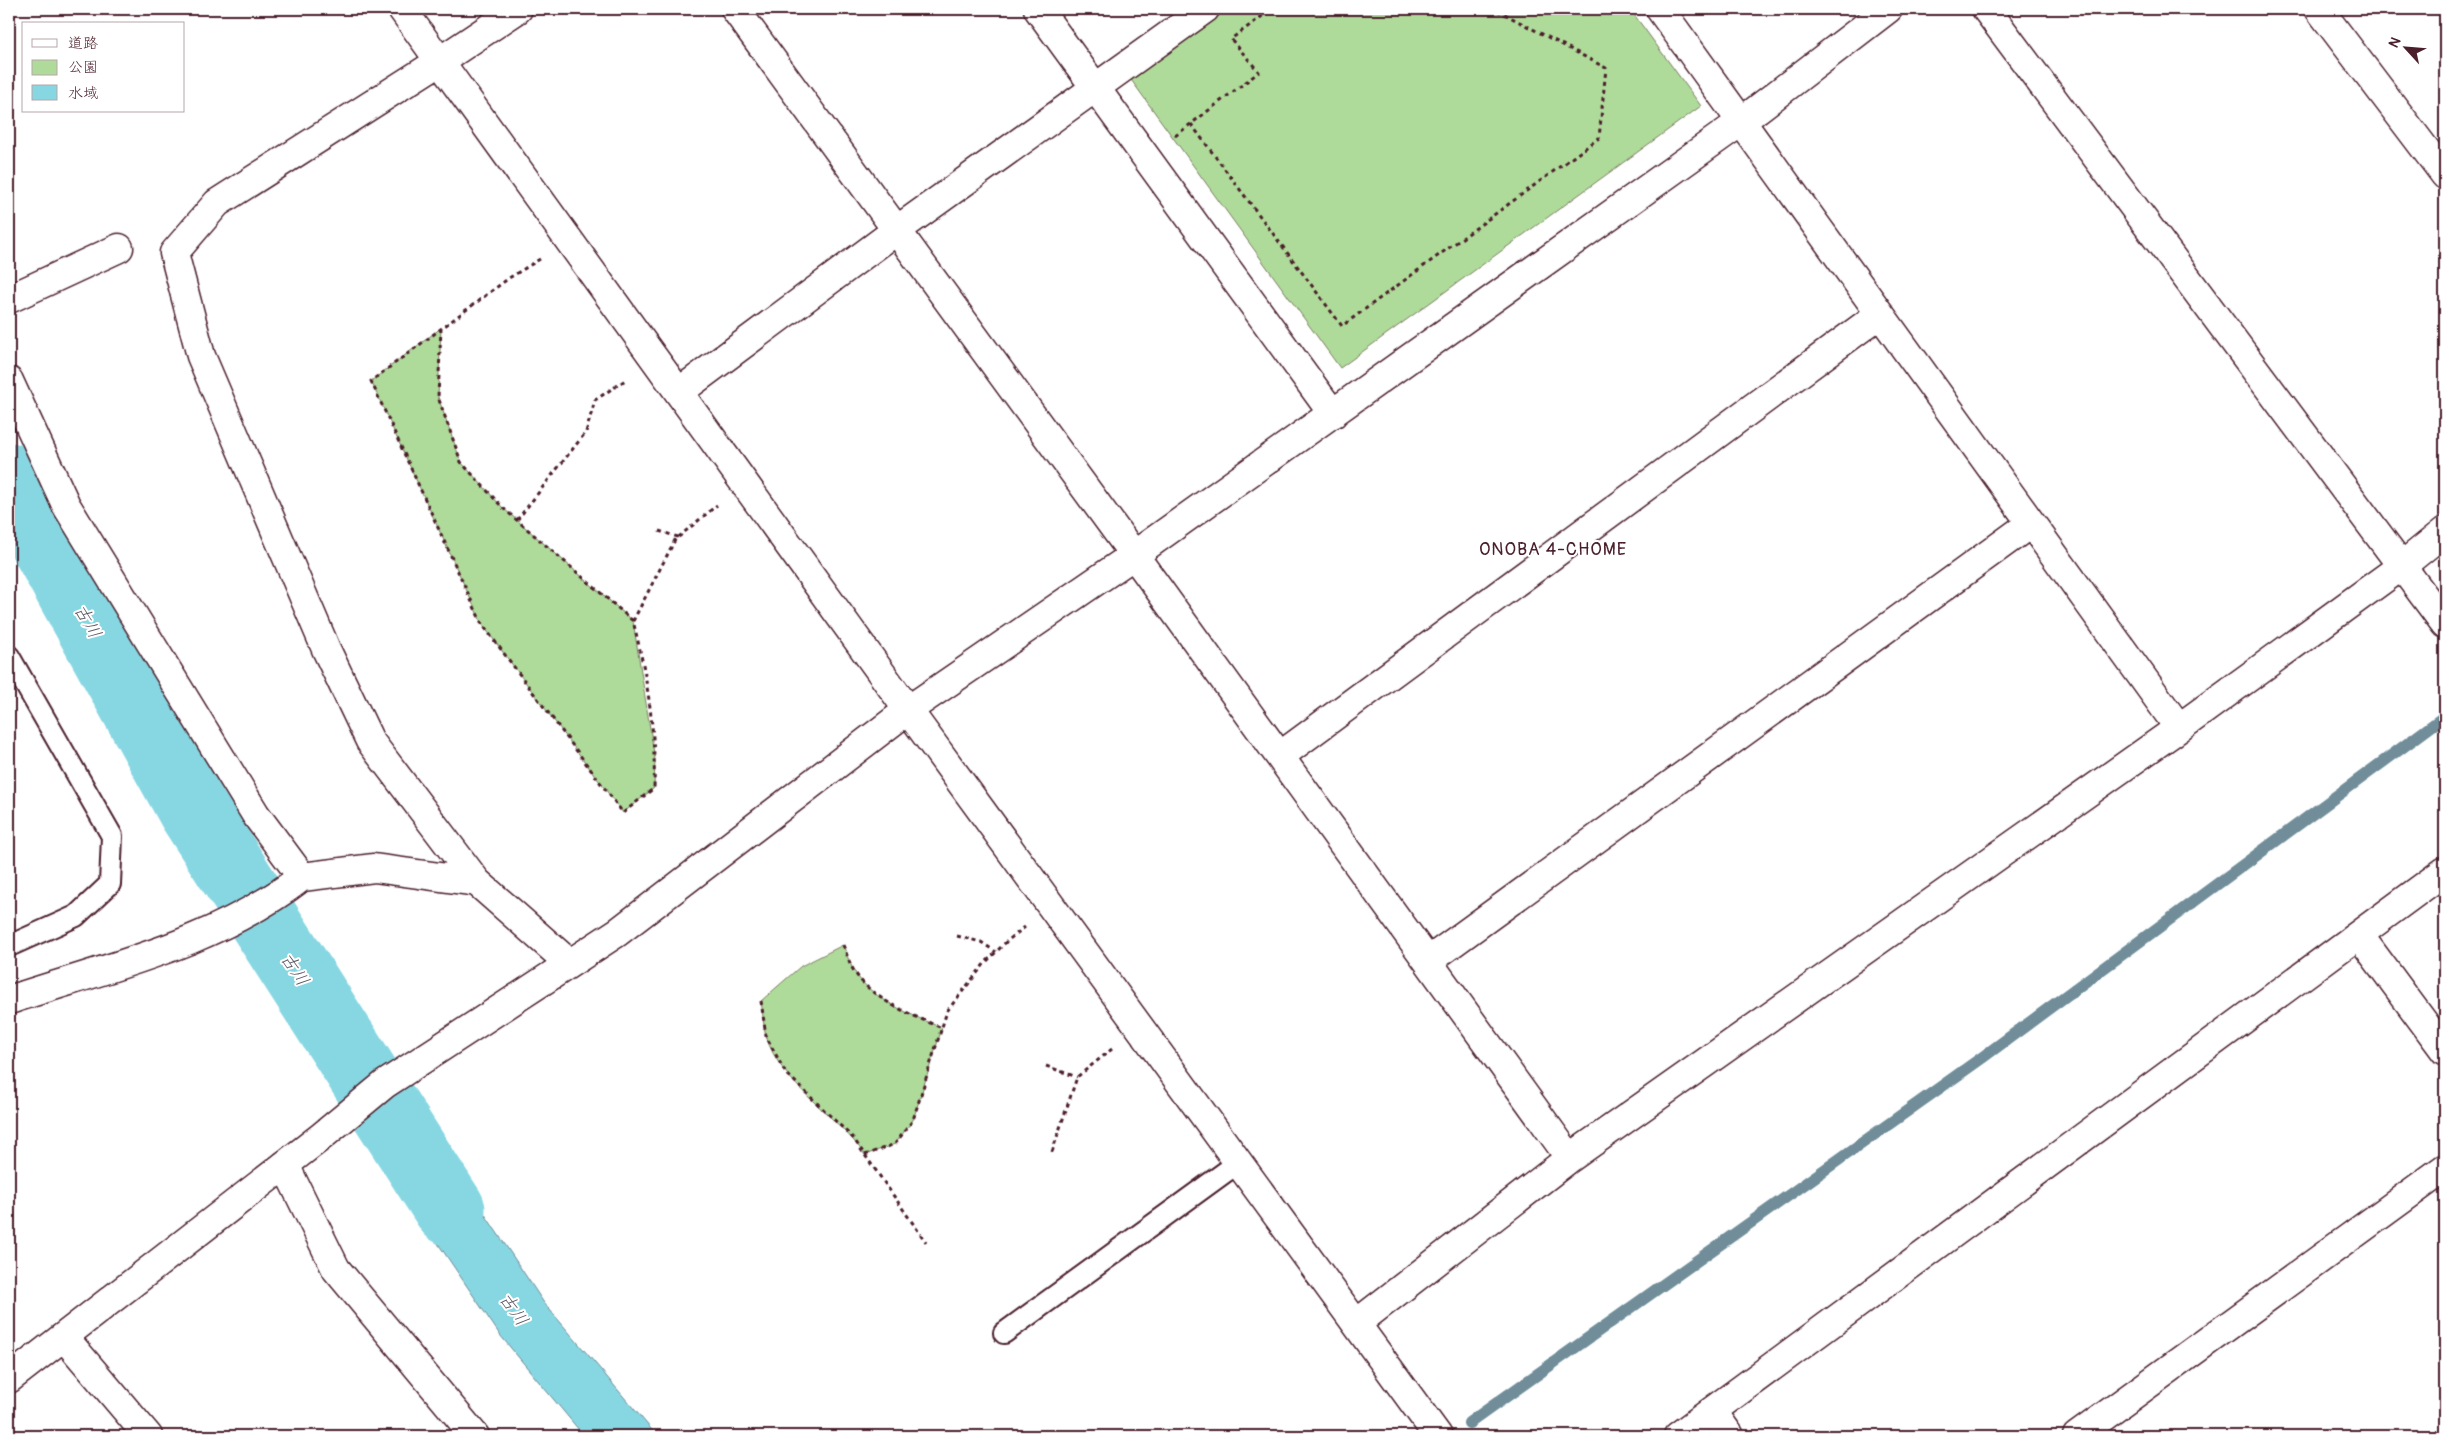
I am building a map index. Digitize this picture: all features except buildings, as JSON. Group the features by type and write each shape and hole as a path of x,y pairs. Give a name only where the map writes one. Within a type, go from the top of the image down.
{"street":[{"path":"402,9 908,710 1438,1436"},
{"path":"518,9 218,203 174,253 201,356 326,649 370,741 477,882 569,963"},
{"path":"735,9 1134,555 1570,1158"},
{"path":"1038,9 1333,414"},
{"path":"679,392 897,230 1205,9"},
{"path":"1660,9 2179,728"},
{"path":"9,1379 322,1136 385,1084 618,932 908,710 1134,555 1333,414 1742,121 1888,9"},
{"path":"1986,9 2403,565 2445,624"},
{"path":"2319,9 2445,175"},
{"path":"9,299 119,248"},
{"path":"1280,756 1880,314"},
{"path":"9,381 66,505 256,815 292,885"},
{"path":"1428,961 2030,524"},
{"path":"1357,1323 1570,1158 2179,728 2403,565 2445,531"},
{"path":"9,1000 201,937 221,928 292,885 374,868 477,882"},
{"path":"1678,1436 2445,871"},
{"path":"2359,935 2445,1051"},
{"path":"285,1165 336,1269 475,1436"},
{"path":"2077,1436 2445,1168"},
{"path":"64,1338 148,1436"},
{"path":"1713,1412 1730,1436"}],"lane":[{"path":"9,656 112,836 110,884 76,916 9,946"},
{"path":"1004,1333 1239,1162"}],"path":[{"path":"1272,9 1231,39 1259,72 1190,124 1342,326 1599,138 1606,68 1495,9"},
{"path":"441,328 438,396 461,462 503,508 633,621 644,666 655,760 654,788 623,813 482,624 371,382 441,328 509,278 570,240"},
{"path":"517,520 586,432 595,400 656,360"},
{"path":"633,621 678,537 745,483"},
{"path":"659,531 678,537"},
{"path":"865,1155 896,1144 913,1120 947,1011 1006,941 1051,906"},
{"path":"957,936 981,942 996,952"},
{"path":"843,945 856,975 878,995 902,1011 942,1028"},
{"path":"762,1001 766,1036 785,1072 853,1138 926,1242"},
{"path":"1052,1152 1077,1077 1140,1027"},
{"path":"1046,1066 1077,1077"}],"green space":[{"path":"1186,9 1630,9 1701,106 1340,368 1116,59"},
{"path":"441,328 438,397 461,462 503,508 633,621 655,760 654,788 623,813 482,624 371,381"},
{"path":"843,945 854,971 873,992 895,1006 942,1028 913,1120 895,1144 865,1155 853,1140 796,1085 773,1054 766,1036 761,1001 801,966"}],"water":[{"path":"416,1111 544,1303 657,1436 584,1436 500,1335 372,1146"}],"waterway":[{"name":"古川","path":"9,478 193,810 450,1210"},
{"path":"1469,1423 1983,1057 2445,716"}],"district":[{"name":"ONOBA 4-CHOME","path":"1553,549"}]}
